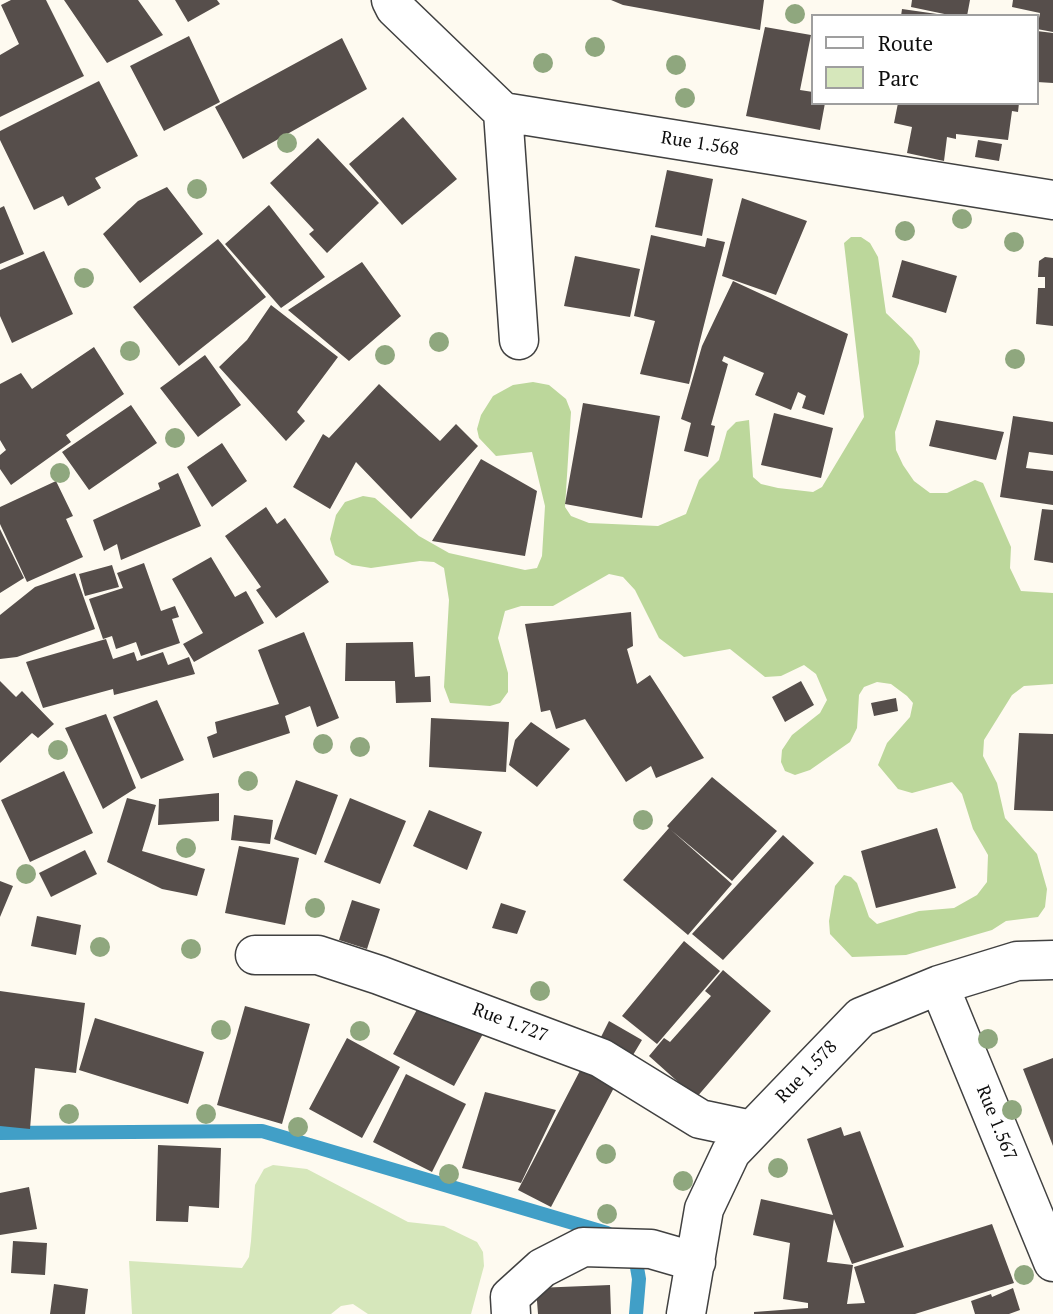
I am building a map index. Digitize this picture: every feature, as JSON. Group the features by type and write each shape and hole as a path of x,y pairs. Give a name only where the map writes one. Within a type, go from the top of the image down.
{"street":[{"path":"391,0 395,8 503,112 519,340"},
{"name":"Rue 1.568","path":"503,112 1053,200"},
{"name":"Rue 1.727","path":"255,956 318,955 379,975 601,1058 700,1119 752,1129"},
{"name":"Rue 1.578","path":"686,1314 704,1209 731,1152 861,1017 939,985 1017,961 1053,960"},
{"name":"Rue 1.567","path":"939,985 1053,1262"},
{"path":"511,1314 510,1297 542,1268 583,1247 651,1249 696,1262"}],"green space":[{"path":"851,237 861,237 870,243 878,257 886,313 912,338 920,351 919,363 895,432 896,450 903,465 914,481 930,493 947,493 975,480 983,483 1011,547 1010,568 1021,591 1053,593 1053,684 1024,686 1012,695 984,740 983,756 997,783 1005,818 1037,854 1047,889 1045,907 1038,917 1006,921 992,930 906,955 852,957 830,934 829,921 835,886 844,875 857,883 869,917 877,924 919,911 954,908 977,895 987,882 988,855 973,829 962,794 952,782 912,793 898,789 878,765 887,743 910,717 913,703 891,684 877,682 864,687 859,695 857,728 850,742 810,770 795,775 785,771 781,762 782,750 792,735 820,713 827,700 816,674 804,665 781,676 765,677 730,649 684,657 659,638 635,590 623,577 609,574 553,606 521,606 505,611 498,638 508,673 508,692 500,703 490,706 450,703 444,687 449,600 444,568 434,562 420,561 371,568 352,565 335,555 330,539 336,515 345,502 363,496 375,498 419,536 449,553 525,570 537,568 542,556 545,506 532,452 496,456 479,438 477,429 481,415 493,396 513,385 533,382 549,385 566,399 571,412 565,507 571,516 589,523 658,526 686,514 699,480 719,460 727,431 736,422 749,420 753,477 761,484 813,492 822,487 864,417 844,243"},
{"path":"273,1165 307,1169 408,1222 444,1226 477,1242 483,1252 484,1266 471,1314 368,1314 353,1304 341,1306 331,1314 132,1314 129,1261 242,1268 249,1257 255,1185 264,1169"}],"building":[{"path":"11,0 46,0 84,76 0,117 0,55 19,44 1,5"},
{"path":"64,0 138,0 163,35 107,63"},
{"path":"175,0 217,0 220,4 188,22"},
{"path":"611,0 764,0 760,30 623,5"},
{"path":"912,0 970,0 967,14 944,14 911,7"},
{"path":"1013,0 1053,0 1053,32 1039,29 1040,13 1012,7"},
{"path":"902,9 937,14 901,14"},
{"path":"765,27 811,35 800,90 811,92 811,105 825,105 820,130 746,116"},
{"path":"1039,31 1053,33 1053,83 1039,82"},
{"path":"189,36 220,102 164,131 130,66"},
{"path":"342,38 367,89 243,159 215,107"},
{"path":"99,81 138,156 95,178 101,188 68,206 63,196 34,210 0,140 0,131"},
{"path":"898,105 1019,105 1018,112 1012,111 1008,140 956,134 956,139 947,137 944,161 907,153 912,127 894,123"},
{"path":"403,117 457,179 402,225 349,164"},
{"path":"318,138 379,203 327,253 309,234 314,230 270,183"},
{"path":"978,140 1002,144 999,161 975,157"},
{"path":"667,170 713,179 702,236 655,227"},
{"path":"167,187 203,234 140,283 103,234 138,201"},
{"path":"742,198 807,221 776,295 722,276"},
{"path":"269,205 325,277 281,308 225,244"},
{"path":"4,206 24,254 0,264 0,208"},
{"path":"651,235 705,247 707,238 725,242 689,384 640,374 655,321 634,316"},
{"path":"218,239 266,297 179,366 133,307"},
{"path":"44,251 73,314 12,343 0,316 0,270"},
{"path":"575,256 640,269 630,317 564,306"},
{"path":"1045,257 1053,258 1053,326 1036,324 1038,288 1045,288 1045,277 1038,277 1039,261"},
{"path":"902,260 957,276 946,313 892,297"},
{"path":"362,262 401,316 349,361 288,310"},
{"path":"733,281 848,334 824,415 802,408 806,396 798,392 791,410 755,395 764,373 724,356 722,361 728,364 711,425 715,426 708,457 684,451 691,423 681,419 702,346"},
{"path":"271,305 338,357 297,412 305,421 286,441 219,367 247,340"},
{"path":"94,347 124,394 66,435 71,442 11,485 0,469 0,455 6,450 0,440 0,384 21,373 32,389"},
{"path":"205,355 241,405 198,437 160,388"},
{"path":"379,384 440,441 456,424 478,446 411,519 356,462 330,509 293,487 323,434 329,438"},
{"path":"583,403 660,416 642,518 565,504"},
{"path":"131,405 157,443 89,490 62,452"},
{"path":"774,413 833,428 821,478 761,465"},
{"path":"1013,416 1053,422 1053,455 1029,452 1026,468 1053,471 1053,505 1000,497"},
{"path":"936,420 1004,432 996,460 929,446"},
{"path":"222,443 247,481 212,507 187,467"},
{"path":"481,459 537,491 525,556 432,541"},
{"path":"178,473 201,526 121,560 117,544 104,551 93,520 160,489 158,483"},
{"path":"56,481 73,516 66,519 83,557 27,582 0,524 0,507"},
{"path":"266,507 277,524 285,518 329,582 276,618 256,590 261,587 225,536"},
{"path":"1042,509 1053,510 1053,563 1034,560"},
{"path":"0,529 24,578 0,593"},
{"path":"211,557 235,597 246,591 264,623 194,662 183,644 203,633 172,579"},
{"path":"144,563 161,611 175,606 179,617 172,619 180,643 141,656 136,642 116,649 112,636 103,639 89,599 123,588 117,573"},
{"path":"112,565 119,587 85,596 79,574"},
{"path":"75,573 95,629 17,657 0,659 0,615 35,587"},
{"path":"631,612 633,646 627,649 637,684 650,675 704,758 656,778 651,766 626,782 585,719 556,729 550,710 541,712 525,624"},
{"path":"304,632 339,718 317,727 310,706 285,716 290,733 213,758 207,737 217,733 215,722 279,704 258,650"},
{"path":"106,639 113,659 134,652 137,661 163,652 168,665 189,657 195,674 114,695 113,689 43,708 26,662"},
{"path":"413,642 415,677 430,676 431,702 396,703 395,681 345,681 346,643"},
{"path":"0,681 16,697 22,691 54,724 38,738 32,733 0,763"},
{"path":"801,681 814,705 785,722 772,697"},
{"path":"896,698 898,711 874,716 871,703"},
{"path":"157,700 184,760 141,779 113,717"},
{"path":"106,714 136,788 103,809 65,728"},
{"path":"431,718 509,722 506,772 429,767"},
{"path":"531,722 570,749 537,787 509,765 515,740"},
{"path":"1019,733 1053,734 1053,811 1014,810"},
{"path":"64,771 93,833 30,862 1,800"},
{"path":"712,777 777,831 732,881 671,830 732,884 688,935 623,880"},
{"path":"296,780 338,795 316,855 274,839"},
{"path":"219,793 219,821 158,825 159,799"},
{"path":"127,798 156,805 142,851 205,869 197,896 162,889 107,862"},
{"path":"350,798 406,821 380,884 324,862"},
{"path":"429,810 482,832 467,870 413,846"},
{"path":"234,815 273,820 270,844 231,840"},
{"path":"937,828 956,888 876,908 861,851"},
{"path":"783,835 814,863 723,960 692,934"},
{"path":"239,846 299,858 285,925 225,913"},
{"path":"85,850 97,874 51,897 39,873"},
{"path":"0,881 13,886 0,917"},
{"path":"352,900 380,909 367,949 339,940"},
{"path":"501,903 526,911 517,934 492,928"},
{"path":"37,916 81,925 76,955 31,946"},
{"path":"684,941 720,971 657,1044 622,1016"},
{"path":"723,970 771,1011 696,1098 649,1056 664,1038 670,1042 711,996 705,991"},
{"path":"0,991 85,1003 76,1073 35,1068 30,1129 0,1126"},
{"path":"421,1002 484,1032 454,1086 393,1054"},
{"path":"245,1006 310,1024 282,1124 217,1105"},
{"path":"95,1018 204,1052 188,1104 79,1070"},
{"path":"609,1021 642,1040 630,1060 600,1039"},
{"path":"347,1038 400,1067 362,1138 309,1109"},
{"path":"1053,1058 1053,1146 1023,1069"},
{"path":"585,1061 617,1082 551,1207 518,1190"},
{"path":"406,1074 466,1104 432,1172 373,1142"},
{"path":"485,1092 556,1110 521,1183 462,1168"},
{"path":"841,1127 844,1136 860,1131 904,1247 852,1264 834,1219 827,1262 853,1265 847,1304 865,1303 854,1267 992,1224 1014,1283 915,1314 754,1314 808,1308 808,1303 783,1299 790,1243 753,1235 761,1199 833,1215 807,1139"},
{"path":"158,1145 221,1148 219,1208 189,1206 188,1222 156,1221"},
{"path":"29,1187 37,1229 0,1235 0,1193"},
{"path":"13,1241 47,1243 45,1275 11,1273"},
{"path":"54,1284 88,1289 85,1314 50,1314"},
{"path":"610,1285 611,1314 538,1314 536,1288"},
{"path":"1013,1288 1020,1310 1009,1314 975,1314 971,1301 991,1294 992,1297"}],"waterway":[{"path":"0,1133 262,1131 607,1233"},
{"path":"634,1250 639,1279 636,1314"}]}
